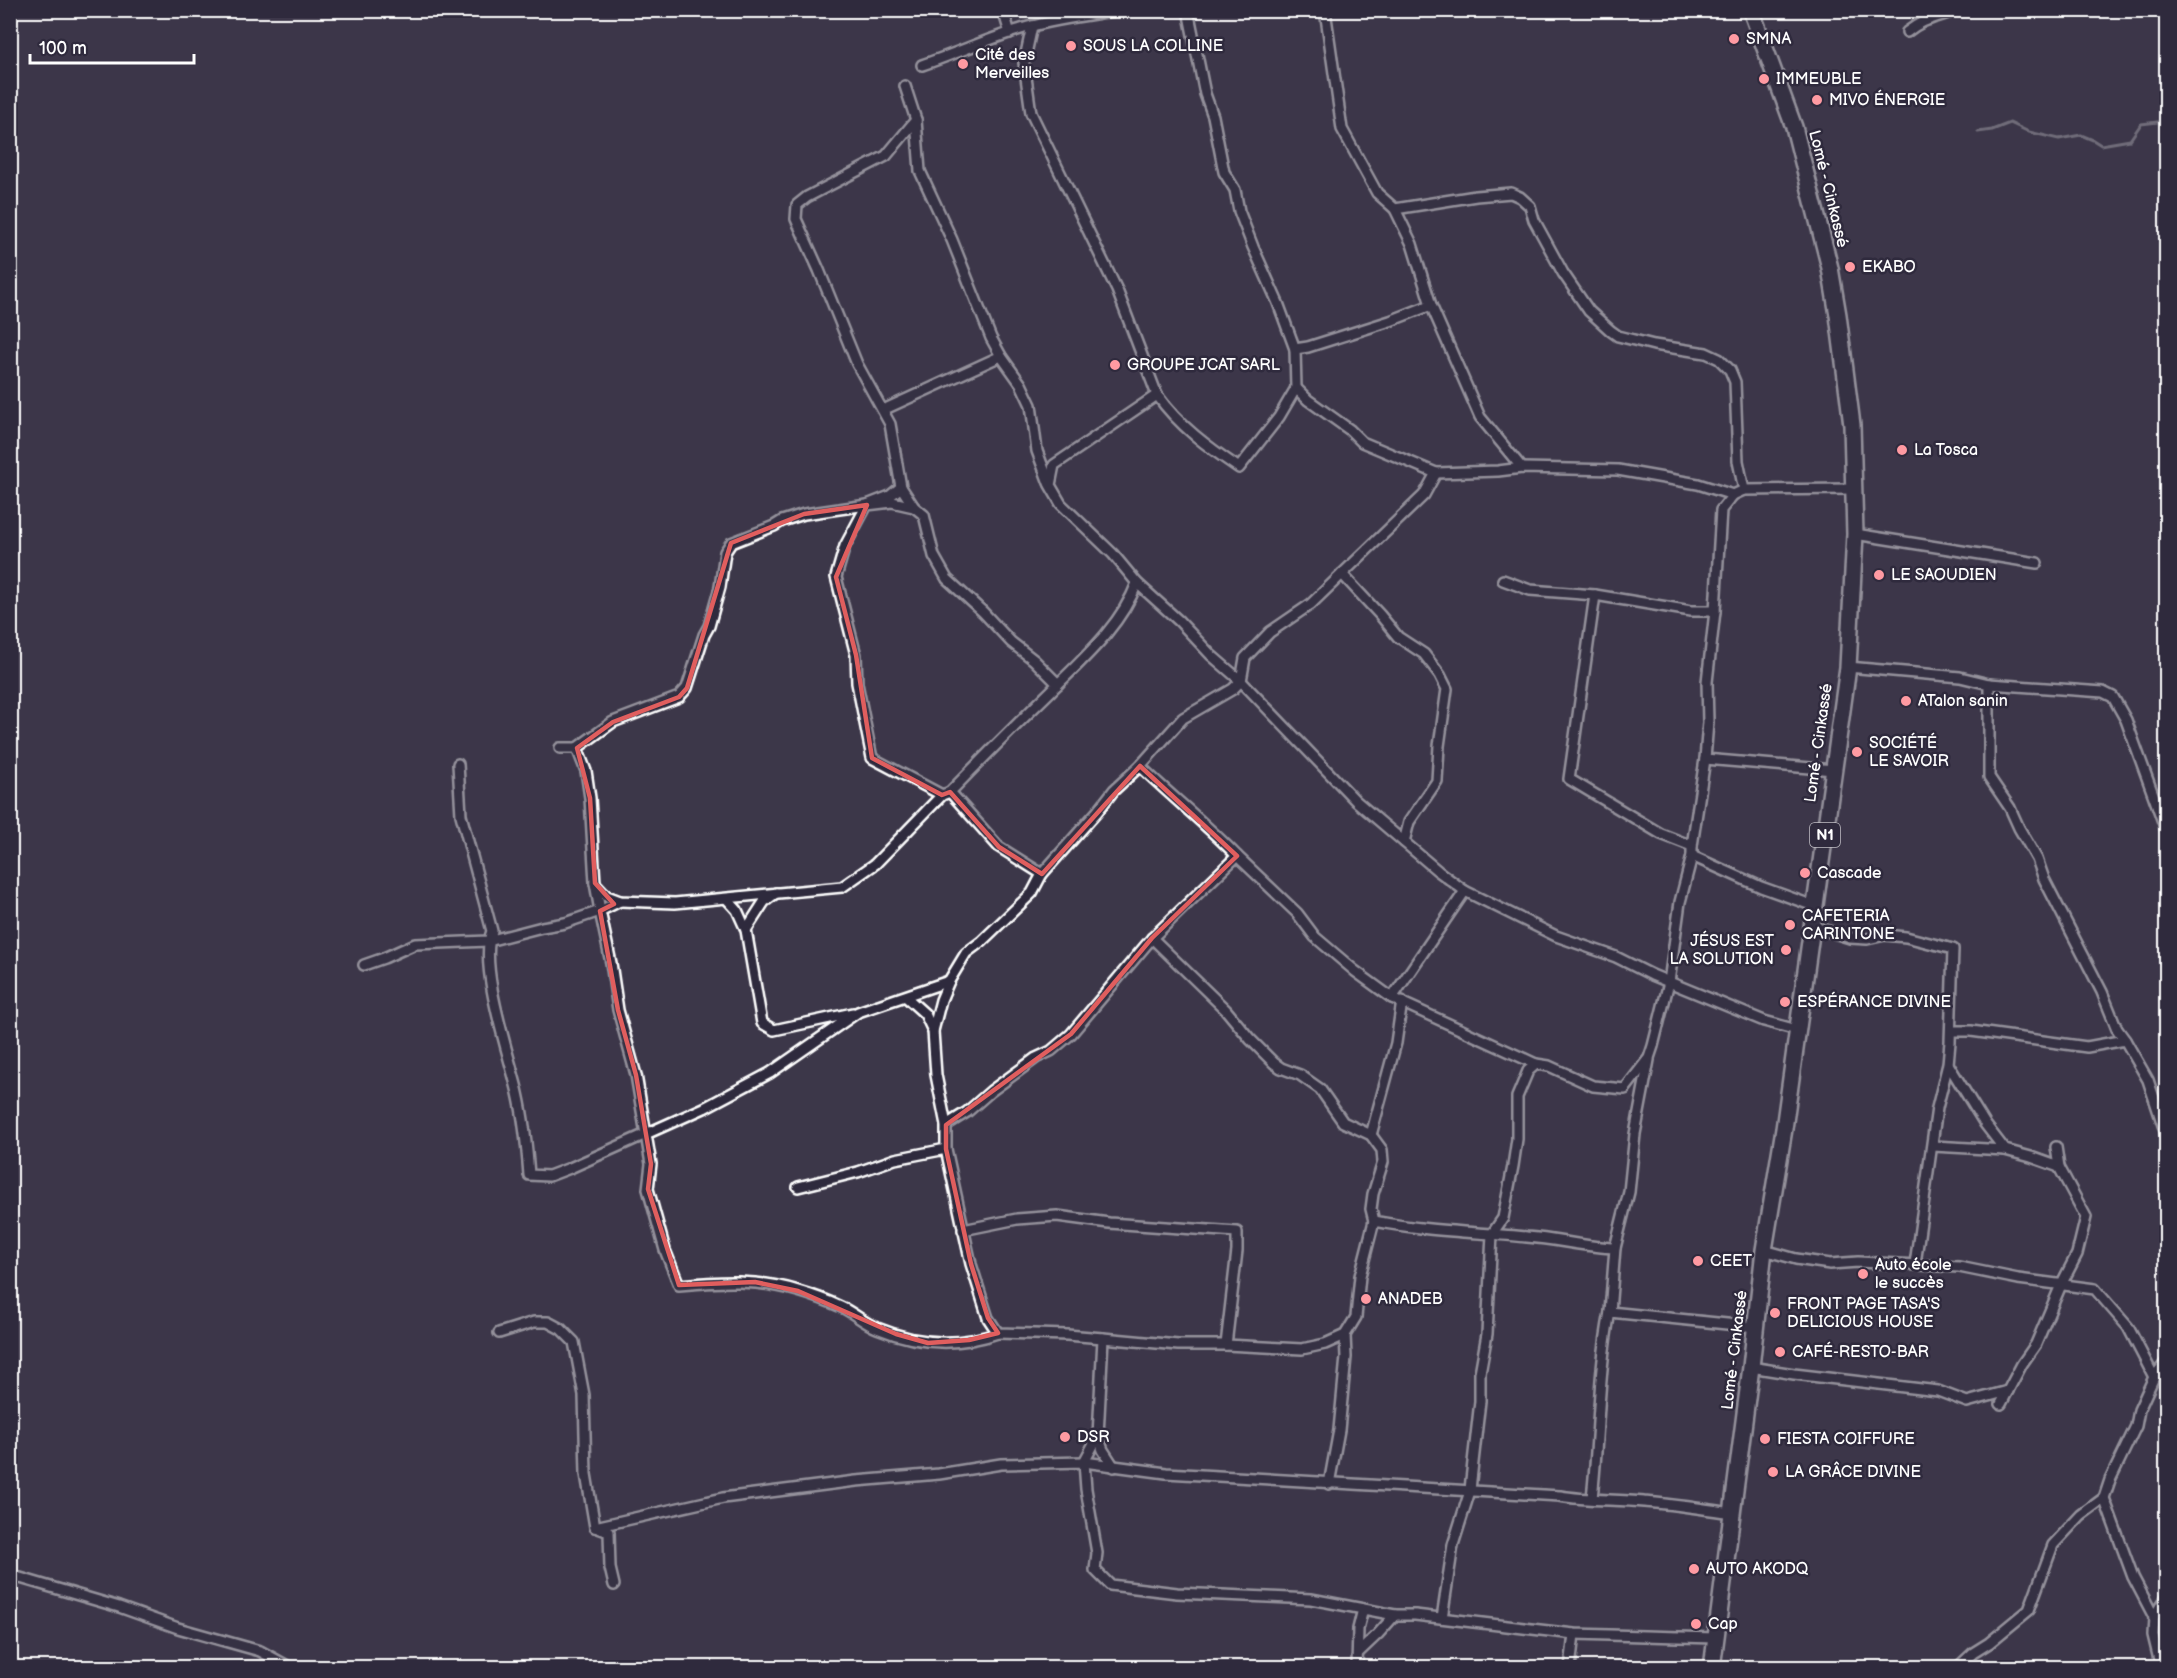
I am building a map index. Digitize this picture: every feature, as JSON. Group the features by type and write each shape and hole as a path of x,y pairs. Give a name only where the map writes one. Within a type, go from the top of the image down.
{"highway":[{"name":"Lomé - Cinkassé","path":"1712,1668 1764,1250 1848,667 1855,534 1852,425 1830,268 1794,127 1751,10"}],"street":[{"path":"1003,10 1010,33"},
{"path":"922,66 1032,26 1070,17 1120,10"},
{"path":"1032,26 1024,63 1031,113 1117,290 1157,395 1167,409 1195,437 1239,468 1279,417 1296,388 1295,350 1239,211 1235,190 1224,172 1213,116 1204,94 1188,10"},
{"path":"1325,10 1342,129 1377,193 1395,209 1412,244 1431,304 1480,417 1522,468"},
{"path":"1906,32 1921,21 1931,17 1941,17 1956,10"},
{"path":"904,86 916,120 920,171 952,240 991,338 1021,384 1031,405 1037,451 1050,485 1061,504 1113,554 1137,583 1241,681 1356,801 1465,891 1556,936 1616,957 1764,1022 1797,1030"},
{"path":"916,120 886,156 807,197 797,205 796,219 857,364 890,424 901,487 914,507 924,515 934,556 947,579 1058,684"},
{"path":"1395,209 1487,195 1511,193 1520,197 1530,206 1534,220 1563,273 1589,311 1611,331 1618,336 1654,345 1706,353 1719,359 1730,370 1735,382 1738,461 1744,490"},
{"path":"1295,350 1390,321 1431,304"},
{"path":"883,410 1001,356"},
{"path":"1296,388 1362,442 1436,473 1522,468 1618,470 1698,484 1733,495"},
{"path":"1050,485 1054,465 1157,395"},
{"path":"933,1031 949,981 966,953 982,941 1032,893 1042,874 1097,813 1114,790 1140,766 1183,718 1233,689 1241,681 1245,658 1270,632 1311,603 1425,495 1436,473"},
{"path":"901,487 890,496 867,505 839,560 836,577 856,656 857,683 872,758 946,794 999,847 1042,874"},
{"path":"1592,1498 1601,1365 1610,1312 1615,1248 1629,1192 1635,1134 1649,1058 1669,982 1680,902 1692,856 1705,759 1708,722 1707,682 1715,611 1721,510 1733,495 1744,490 1854,489"},
{"path":"560,748 577,748 613,722 679,697 687,688 720,587 725,552 731,543 782,521 832,508 892,502 914,507"},
{"path":"1855,534 2037,563"},
{"path":"1342,574 1398,637 1424,654 1440,675 1447,689 1437,781 1410,822 1404,842"},
{"path":"1503,580 1530,590 1595,595 1668,608 1715,611"},
{"path":"596,883 607,896 620,901 675,903 842,887 874,864 1082,662 1111,627 1133,594 1137,583"},
{"path":"1595,595 1569,779 1661,834 1692,846"},
{"path":"1848,667 1960,677 1989,684 2103,692 2113,697 2126,720 2166,830"},
{"path":"1989,684 1989,777 2010,808 2037,859 2044,879 2102,992 2116,1029 2148,1080 2166,1134"},
{"path":"577,748 586,771 590,798 600,911 618,1010 636,1075 651,1164 648,1189 665,1250 679,1285 725,1281 754,1282 798,1291 841,1307 876,1328 928,1343 969,1340 998,1333 1067,1335 1178,1345 1302,1349 1325,1344 1345,1335"},
{"path":"1705,759 1834,770"},
{"path":"458,764 461,815 492,931 488,941 491,978 502,1038 518,1094 529,1175 549,1176 570,1168 704,1108 770,1073 858,1012"},
{"path":"1140,766 1212,829 1297,913 1315,937 1355,971 1397,1000 1536,1064 1549,1066 1593,1086 1624,1089 1649,1058"},
{"path":"946,1125 967,1112 1036,1058 1051,1051 1071,1034 1152,938 1237,856"},
{"path":"1692,856 1761,887 1814,906"},
{"path":"1371,1135 1396,1043 1397,1000 1465,891"},
{"path":"746,930 764,902 778,892"},
{"path":"727,898 737,910 746,930 762,1023 774,1030 803,1026 858,1012 949,981"},
{"path":"364,965 416,944 488,941 566,923 620,901"},
{"path":"1812,926 1850,938 1867,939 1885,935 1906,937 1953,949 1948,1064 1937,1108 1915,1264"},
{"path":"1152,938 1226,1010 1274,1063 1300,1075 1320,1089 1343,1122 1371,1135 1382,1150 1383,1162 1371,1209 1374,1221 1360,1276 1356,1317 1345,1335 1346,1357 1339,1430 1329,1484"},
{"path":"906,997 925,1014 933,1031 936,1075 946,1125 946,1149 963,1230 988,1318 998,1333"},
{"path":"1951,1030 2087,1047 2125,1040"},
{"path":"1442,1618 1453,1545 1470,1491 1480,1401 1480,1373 1487,1334 1492,1234 1503,1218 1513,1166 1517,1139 1517,1097 1528,1071 1536,1064"},
{"path":"1948,1064 1985,1124 2005,1150"},
{"path":"1933,1146 2005,1150 2059,1167"},
{"path":"2001,1404 2022,1364 2036,1344 2077,1254 2086,1217 2059,1167 2056,1147"},
{"path":"798,1187 858,1172 895,1159 946,1149"},
{"path":"963,1230 1017,1219 1058,1216 1109,1223 1237,1232 1237,1251 1226,1345"},
{"path":"1374,1221 1401,1227 1529,1237 1591,1247 1615,1248"},
{"path":"1764,1250 1796,1259 1830,1264 1858,1262 1959,1267 2095,1289 2128,1327 2154,1377"},
{"path":"1610,1312 1756,1327"},
{"path":"500,1333 534,1322 549,1322 561,1329 574,1342 584,1395 586,1474 595,1527"},
{"path":"1103,1338 1098,1436 1103,1450 1114,1467"},
{"path":"1957,1668 2029,1610 2054,1545 2081,1515 2103,1498 2136,1426 2139,1410 2154,1377 2166,1362"},
{"path":"1751,1367 1938,1391 1966,1402 2008,1391"},
{"path":"1098,1436 1084,1462 1086,1489 1097,1553 1095,1570 1110,1585 1177,1593 1311,1599 1395,1615 1442,1618 1574,1634 1715,1638"},
{"path":"595,1527 723,1498 770,1491 939,1474 1001,1464 1084,1462 1166,1473 1581,1500 1592,1498 1732,1513"},
{"path":"2103,1498 2133,1577 2154,1617"},
{"path":"595,1527 609,1532 610,1568 614,1585"},
{"path":"10,1575 119,1607 178,1628 260,1651 291,1668"},
{"path":"2161,1668 2153,1635 2154,1617 2166,1597"},
{"path":"1357,1668 1358,1629 1363,1609"},
{"path":"1358,1653 1395,1615"},
{"path":"1570,1668 1574,1634"}],"highlighted area":[{"path":"867,505 836,577 856,655 872,758 942,795 950,792 999,847 1042,874 1140,766 1237,856 1152,938 1071,1034 946,1125 946,1149 971,1264 988,1318 998,1333 969,1340 928,1343 896,1334 798,1291 755,1282 679,1285 648,1189 651,1164 636,1075 618,1010 600,911 614,904 595,883 590,798 577,748 613,722 679,697 687,688 731,543 804,514"}],"waterway":[{"path":"1978,132 1992,130 2010,123 2029,132 2059,139 2081,135 2101,145 2130,140 2141,124 2166,121"}],"place":[{"name":"SMNA","path":"1734,39"},
{"name":"SOUS LA COLLINE","path":"1071,46"},
{"name":"Cité des Merveilles","path":"963,64"},
{"name":"IMMEUBLE","path":"1764,79"},
{"name":"MIVO ÉNERGIE","path":"1817,100"},
{"name":"EKABO","path":"1850,267"},
{"name":"GROUPE JCAT SARL","path":"1115,365"},
{"name":"La Tosca","path":"1902,450"},
{"name":"LE SAOUDIEN","path":"1879,575"},
{"name":"ATalon sanin","path":"1906,701"},
{"name":"SOCIÉTÉ LE SAVOIR","path":"1857,752"},
{"name":"Cascade","path":"1805,873"},
{"name":"CAFETERIA CARINTONE","path":"1790,925"},
{"name":"JÉSUS EST LA SOLUTION","path":"1786,950"},
{"name":"ESPÉRANCE DIVINE","path":"1785,1002"},
{"name":"CEET","path":"1698,1261"},
{"name":"Auto école le succès","path":"1863,1274"},
{"name":"ANADEB","path":"1366,1299"},
{"name":"FRONT PAGE TASA'S DELICIOUS HOUSE","path":"1775,1313"},
{"name":"CAFÉ-RESTO-BAR","path":"1780,1352"},
{"name":"DSR","path":"1065,1437"},
{"name":"FIESTA COIFFURE","path":"1765,1439"},
{"name":"LA GRÂCE DIVINE","path":"1773,1472"},
{"name":"AUTO AKODQ","path":"1694,1569"},
{"name":"Cap","path":"1696,1624"}]}
